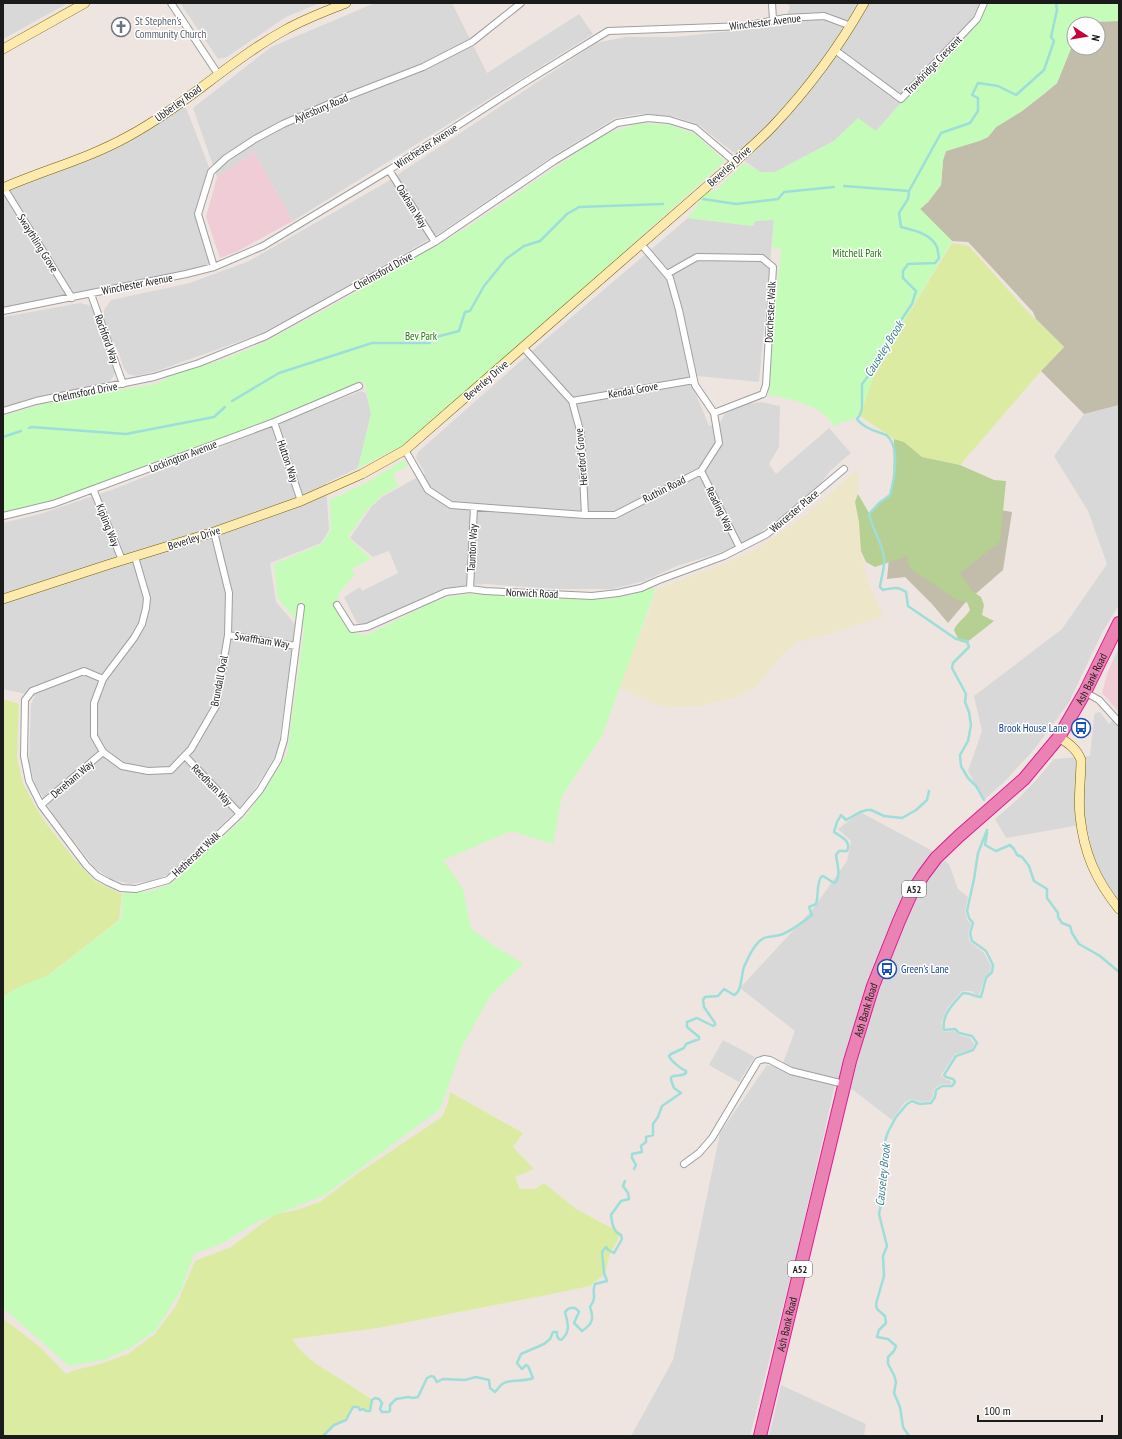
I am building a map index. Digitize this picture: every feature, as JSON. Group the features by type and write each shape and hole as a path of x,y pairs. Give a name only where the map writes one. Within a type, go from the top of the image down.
{"highway":[{"name":"Ash Bank Road","path":"760,1436 844,1084 873,986 898,921 915,887 936,858 1024,779 1059,737 1073,715 1117,626"}],"street":[{"path":"3,49 85,3"},
{"path":"171,3 218,74"},
{"name":"Ubberley Road","path":"3,188 69,163 127,137 157,119 218,74 285,29 346,3"},
{"name":"Aylesbury Road","path":"214,267 198,214 211,172 226,158 255,139 283,124 343,98 423,67 472,42 521,3"},
{"path":"772,3 773,20"},
{"name":"Beverley Drive","path":"3,599 214,532 301,501 362,474 405,450 735,162 772,126 814,78 835,50 864,3"},
{"name":"Trowbridge Crescent","path":"835,50 901,99 977,19 984,3"},
{"name":"Winchester Avenue","path":"3,311 72,298 214,267 263,246 389,170 608,31 745,26 785,18 824,16 851,26"},
{"name":"Chelmsford Drive","path":"3,411 36,401 154,378 199,363 266,336 435,242 554,161 617,123 648,118 669,120 695,128 735,162"},
{"name":"Oakham Way","path":"389,170 435,242"},
{"name":"Swaythling Grove","path":"3,188 72,298"},
{"path":"641,244 670,278 679,310 695,385 714,413 719,443 701,471"},
{"name":"Dorchester Walk","path":"667,274 697,257 762,258 773,267 766,385 763,394 714,413"},
{"name":"Rochford Way","path":"90,294 124,384"},
{"name":"Hereford Grove","path":"523,347 572,401 581,434 585,515"},
{"name":"Kendal Grove","path":"572,401 694,380"},
{"name":"Lockington Avenue","path":"3,516 53,504 274,422 359,386"},
{"name":"Hutton Way","path":"274,422 301,501"},
{"name":"Ruthin Road","path":"405,450 428,490 451,505 585,515 615,514 701,471"},
{"name":"Worcester Place","path":"740,548 767,534 844,469"},
{"name":"Reading Way","path":"701,471 740,548"},
{"name":"Kipling Way","path":"93,489 122,560"},
{"name":"Taunton Way","path":"470,589 474,507"},
{"name":"Brundall Oval","path":"135,557 147,598 146,608 142,624 134,638 103,679 94,703 94,736 103,752 122,766 148,771 171,770 191,749 216,706 228,635 229,593 214,532"},
{"name":"Norwich Road","path":"337,605 352,630 367,627 446,592 470,589 592,596 618,593 641,588 724,556 740,548"},
{"name":"Hethersett Walk","path":"103,679 84,670 32,692 25,700 24,756 29,781 41,805 86,865 97,876 108,882 121,888 136,889 168,880 240,814 260,790 278,760 284,740 301,607"},
{"name":"Swaffham Way","path":"228,635 296,646"},
{"path":"1085,692 1099,700 1119,722"},
{"path":"1059,737 1075,749 1081,760 1079,815 1086,852 1092,869 1119,909"},
{"name":"Dereham Way","path":"41,805 103,752"},
{"name":"Reedham Way","path":"185,756 240,814"},
{"path":"684,1164 699,1153 712,1138 758,1061 764,1059 770,1060 791,1071 844,1084"}],"shaded area":[{"path":"3,3 68,3 3,39"},
{"path":"180,3 320,3 286,17 227,57 218,59"},
{"path":"375,3 452,3 487,73 579,14 593,34 293,221 254,152 217,177 193,108 271,47"},
{"path":"787,3 987,3 972,31 901,103 876,131 858,119 834,141 775,172 760,172 699,125 676,117 640,114 615,118 553,156 440,233 306,310 260,334 157,371 136,376 128,374 124,369 118,351 108,334 104,319 104,310 111,300 190,283 249,261 385,183 596,43 625,37 674,37 782,26 790,7"},
{"path":"1106,21 1119,21 1119,405 1084,414 1041,371 1064,347 1036,319 1033,312 968,242 952,241 920,209 928,202 941,185 943,160 946,151 988,137 996,127 1022,111 1044,94 1057,83 1068,56 1106,56"},
{"path":"183,100 211,172 198,214 214,267 3,311 3,188 101,150"},
{"path":"254,152 293,221 238,251 220,258 206,217 217,177"},
{"path":"688,218 753,226 755,221 774,219 759,382 688,375 709,426 720,423 725,413 747,404 761,402 780,406 779,447 769,464 776,474 829,428 851,453 830,471 816,490 752,539 728,550 677,566 644,581 613,589 556,589 485,584 460,586 441,590 424,597 366,626 357,623 344,597 360,587 362,591 398,573 389,551 373,557 350,538 372,506 382,497 425,473 416,458 418,452 540,344"},
{"path":"80,303 92,306 115,374 109,382 3,407 3,317"},
{"path":"361,391 366,393 371,414 358,468 326,483 329,530 321,543 270,563 276,602 296,625 279,743 273,760 247,801 171,873 153,881 130,884 111,879 94,867 53,814 35,784 29,763 31,704 35,696 3,689 3,523 40,514 114,489"},
{"path":"1119,405 1119,605 1102,633 1069,702 1031,753 1004,782 984,800 968,771 982,731 974,696 1062,629 1107,564 1088,511 1054,456 1084,414"},
{"path":"857,470 858,494 855,502 859,522 861,551 867,580 883,616 836,632 796,643 780,657 757,687 733,698 699,706 663,707 620,688 629,660 647,618 657,589 721,565 755,550 807,514"},
{"path":"994,509 1012,512 1003,570 964,604 948,623 932,604 905,577 887,579 891,538"},
{"path":"1119,647 1119,667 1113,660"},
{"path":"1113,660 1119,667 1119,712 1102,693 1107,674"},
{"path":"1100,712 1109,724 1119,714 1119,901 1100,873 1092,851 1086,824 1006,838 995,819 1018,799 1054,759 1090,756 1094,716 1095,713"},
{"path":"860,812 931,850 949,864 958,889 968,897 965,911 967,919 971,924 968,933 970,942 984,953 991,966 990,972 985,977 979,995 971,991 962,991 948,1007 941,1023 943,1032 954,1031 959,1035 970,1038 974,1044 972,1049 955,1054 941,1075 945,1079 951,1081 951,1084 941,1084 934,1089 933,1096 930,1101 921,1102 912,1099 905,1102 892,1120 853,1090 835,1085 798,1248 750,1436 631,1436 673,1360 720,1133 767,1065 781,1068 795,1031 740,988 812,910 847,861 851,841 838,829"},
{"path":"723,1040 755,1057 739,1082 709,1065"},
{"path":"781,1385 866,1424 864,1436 769,1436"}],"green space":[{"name":"Mitchell Park","path":"987,3 1119,3 1119,21 1106,21 1106,16 1066,16 1066,56 1068,56 1057,83 1022,111 996,127 988,137 946,151 943,160 941,185 928,202 920,209 952,241 877,366 860,416 833,426 829,419 814,408 796,401 770,395 768,392 781,249 772,248 774,220 755,221 753,226 688,218 696,208 705,192 715,191 743,164 746,164 760,172 775,172 834,141 858,118 876,131 901,103 972,31"},
{"name":"Bev Park","path":"640,123 671,125 695,134 725,161 584,288 402,446 358,468 371,414 365,384 360,381 316,401 136,471 71,495 3,515 3,416 52,401 156,384 175,374 222,360 263,343 330,307 468,227 603,135"},
{"path":"952,243 969,246 1029,313 1064,347 1041,371 960,465 922,457 904,442 894,439 860,416 877,366"},
{"path":"894,439 904,442 922,457 960,465 994,480 1006,481 1000,542 960,573 972,591 981,597 984,605 982,615 994,621 966,643 959,641 954,630 970,610 967,602 957,600 911,569 908,564 907,556 875,567 866,562 861,551 859,522 855,502 858,494 869,513 890,494 893,483"},
{"path":"404,460 409,464 393,474 398,486 381,496 366,511 348,537 371,559 351,569 355,574 339,593 336,605 351,631 361,635 367,635 429,604 448,597 472,594 607,599 630,595 654,587 654,594 602,736 562,796 553,844 511,831 443,860 463,889 471,929 523,964 490,996 463,1045 440,1109 325,1195 257,1222 221,1244 194,1254 181,1290 156,1330 132,1347 104,1360 69,1366 3,1308 3,997 17,988 49,975 121,919 123,893 151,891 171,884 246,816 268,785 287,754 304,630 278,598 274,564 322,544 331,529 330,500 368,482"},
{"path":"3,699 19,704 17,757 22,781 35,806 46,823 75,860 95,881 122,894 119,920 47,976 15,989 3,997"},
{"path":"450,1092 523,1133 513,1147 534,1169 515,1177 520,1189 535,1189 544,1183 576,1209 621,1233 609,1256 605,1274 590,1286 378,1328 292,1339 310,1359 372,1400 370,1411 363,1409 360,1410 358,1407 354,1407 346,1420 334,1425 323,1436 3,1436 3,1318 41,1348 66,1374 128,1354 155,1334 176,1306 195,1261 231,1247 276,1214 297,1210 320,1202 357,1174 442,1117 448,1103"}],"waterway":[{"name":"Causeley Brook","path":"984,800 976,786 968,778 961,766 960,755 968,741 971,725 969,712 965,702 966,694 952,668 953,663 969,647 967,641 956,639 908,606 906,592 898,588 883,590 880,587 884,566 883,554 869,514 879,503 890,495 895,464 894,447 891,440 886,435 866,427 857,419 862,408 862,384 876,366 882,348 912,304 916,291 903,278 903,271 908,264 935,263 939,258 937,246 933,241 925,235 911,229 901,227 899,213 908,199 909,191 941,133 970,123 978,111 978,98 972,95 978,83 998,86 1016,95 1044,70 1054,41 1051,37 1057,10 1056,3"},
{"path":"844,186 909,191"},
{"path":"703,199 736,204 778,199 784,192 834,187"},
{"path":"232,401 279,373 372,343 429,343 436,337 459,331 465,312 470,311 484,286 506,259 524,246 540,241 567,214 579,207 663,204"},
{"path":"29,428 126,434 214,417 225,407"},
{"path":"3,437 21,431"},
{"path":"634,1169 636,1165 632,1158 632,1154 642,1152 641,1146 646,1142 646,1137 653,1135 653,1124 658,1117 662,1106 681,1093 674,1088 671,1077 684,1074 686,1071 676,1065 669,1056 684,1048 686,1044 699,1039 699,1037 687,1027 687,1022 697,1018 713,1026 715,1025 704,1007 703,1000 705,997 718,996 724,989 734,995 737,993 740,987 745,964 752,950 759,941 787,932 812,915 809,907 816,904 821,877 823,876 834,883 836,882 838,872 836,855 839,851 847,851 848,848 847,842 834,832 841,815 846,820 860,812 871,810 884,816 902,818 916,810 927,800 929,791"},
{"name":"Causeley Brook","path":"909,1436 903,1427 900,1407 894,1393 896,1382 888,1364 888,1357 894,1351 896,1346 888,1339 877,1337 879,1330 886,1323 885,1316 877,1309 876,1304 884,1276 883,1256 887,1246 879,1214 881,1204 881,1187 885,1172 885,1141 896,1117 907,1104 912,1101 920,1104 931,1103 935,1097 936,1090 942,1086 952,1086 955,1082 953,1079 944,1075 956,1056 973,1050 977,1043 972,1036 959,1033 955,1029 944,1030 944,1019 946,1014 963,993 981,997 986,978 992,972 993,965 986,951 972,941 970,933 973,923 969,918 967,911 978,853 987,830"},
{"path":"987,833 985,845 996,851 1010,845 1017,855 1022,857 1029,866 1034,881 1047,889 1047,898 1058,913 1058,917 1062,923 1070,926 1072,933 1079,944 1100,956 1119,972"},
{"path":"323,1436 334,1425 346,1420 353,1407 358,1407 360,1410 363,1409 370,1411 372,1400 375,1398 379,1399 382,1403 380,1409 382,1412 388,1412 390,1411 390,1405 396,1399 418,1397 427,1378 431,1376 434,1377 437,1382 443,1379 465,1380 476,1377 489,1380 490,1388 495,1392 502,1384 507,1382 533,1378 528,1366 526,1365 522,1369 517,1363 521,1354 544,1344 550,1339 553,1332 557,1332 557,1336 561,1340 566,1334 568,1327 565,1312 568,1309 574,1308 579,1312 574,1323 582,1331 592,1320 590,1307 594,1300 595,1284 607,1281 604,1273 602,1252 606,1247 614,1253 622,1239 621,1235 618,1234 613,1227 611,1215 621,1201 629,1199 628,1193 623,1186 625,1181"}],"place":[{"name":"St Stephen's Community Church","path":"121,27"},
{"name":"Brook House Lane","path":"1081,728"},
{"name":"Green's Lane","path":"887,969"}]}
